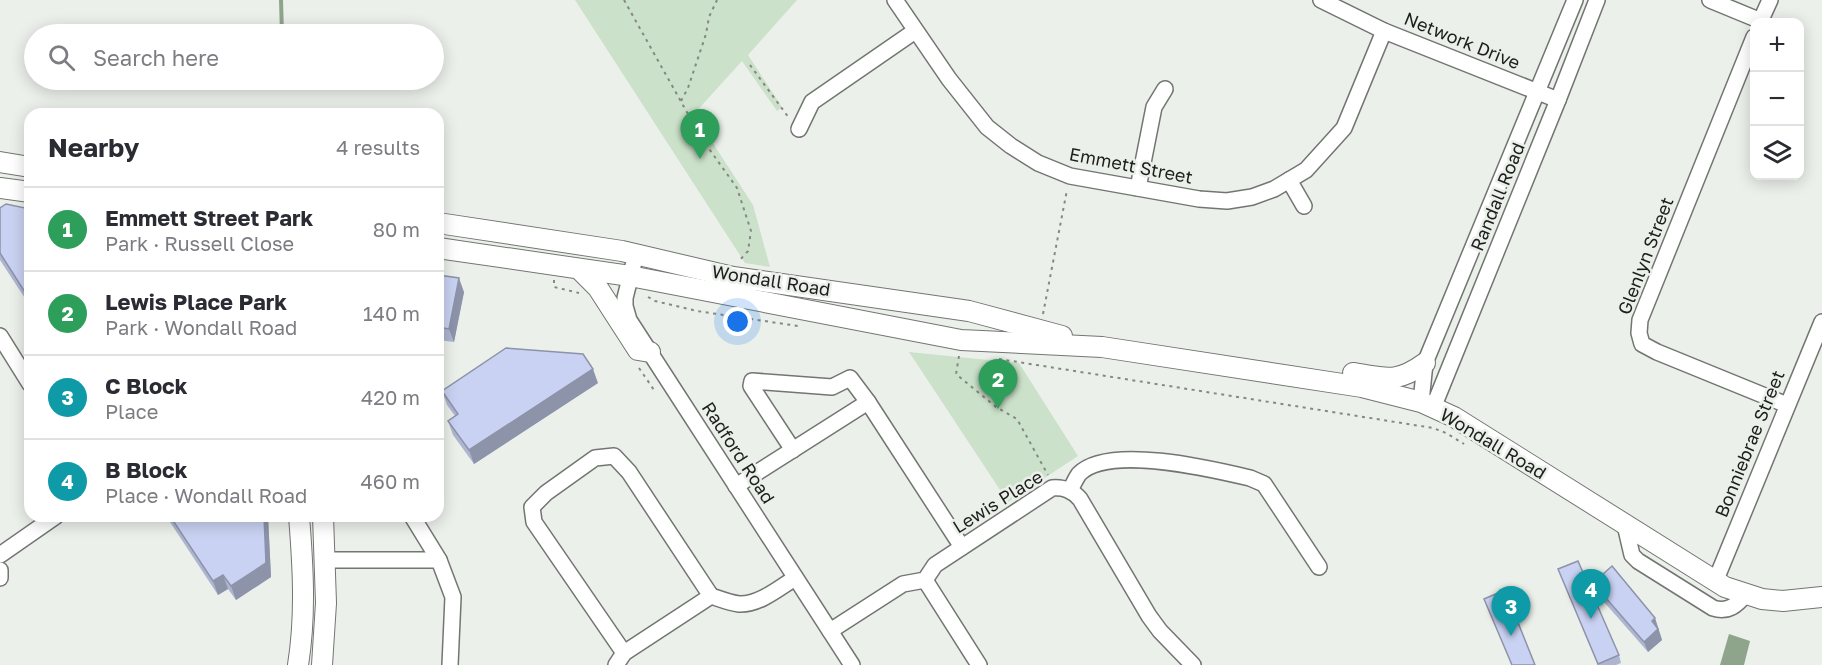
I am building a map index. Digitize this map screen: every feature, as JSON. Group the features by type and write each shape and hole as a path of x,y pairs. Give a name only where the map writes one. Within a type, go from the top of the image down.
{"main road":[{"path":"0,162 24,165"},
{"path":"0,188 24,191"},
{"name":"Wondall Road","path":"444,224 636,254 733,277 969,311 1102,347 1362,387 1428,405 1454,417 1725,587 1762,599 1783,601 1822,597"},
{"name":"Wondall Road","path":"444,249 630,276 963,346 1102,347"},
{"path":"579,269 598,288 638,350 650,352"},
{"path":"963,346 973,328 969,311"},
{"path":"1298,377 1308,366 1392,379 1406,376 1425,363"},
{"path":"298,665 304,593 300,522"},
{"path":"322,665 326,603 323,522"}],"street":[{"name":"Emmett Street","path":"895,0 948,79 987,127 1029,157 1070,176 1199,199 1227,201 1252,197 1274,189 1306,170 1344,128 1384,31"},
{"name":"Network Drive","path":"1321,0 1384,31 1558,100"},
{"name":"Randall Road","path":"1428,405 1425,363 1575,0"},
{"name":"Randall Road","path":"1428,405 1558,100 1597,0"},
{"path":"1710,0 1752,18"},
{"path":"1763,18 1770,0"},
{"path":"799,129 812,102 915,31"},
{"name":"Glenlyn Street","path":"1750,49 1640,320 1639,333 1642,344 1657,352 1787,405"},
{"path":"1138,188 1154,107 1165,89"},
{"path":"1289,180 1304,206"},
{"name":"Radford Road","path":"636,254 625,306 629,320 852,665"},
{"name":"Bonniebrae Street","path":"1715,582 1822,322"},
{"path":"0,336 24,374"},
{"path":"793,450 752,386 752,381 832,387 850,378 962,547"},
{"path":"736,486 868,402"},
{"path":"711,596 620,659 534,522 532,507 546,493 595,458 614,456 629,472 711,596 737,604 749,604 795,578"},
{"path":"1070,490 1080,474 1093,465 1117,459 1144,459 1250,478 1264,484 1318,567"},
{"name":"Lewis Place","path":"925,580 935,565 1052,488 1062,487 1070,490 1080,499 1149,616 1160,631 1193,665"},
{"path":"0,555 47,522"},
{"path":"416,522 438,560 453,597 450,665"},
{"path":"1624,525 1632,555 1638,561 1713,608 1721,610 1731,608 1746,594"},
{"path":"325,560 438,560"},
{"path":"0,570 0,578"},
{"path":"830,632 903,584 925,580 980,665"}],"path":[{"path":"624,0 702,139 737,188 751,231 748,251 736,265"},
{"path":"681,101 688,88 706,34 709,17 717,0"},
{"path":"750,65 781,110 799,129"},
{"path":"1042,316 1070,176"},
{"path":"645,296 654,301 697,311 804,327"},
{"path":"963,346 956,374 996,407 1017,418 1045,468 1052,488"},
{"path":"993,359 1433,428 1446,433 1466,446"}],"shaded area":[{"path":"575,0 797,0 748,55 782,107 777,111 742,61 694,114 753,205 770,267 745,263"},
{"path":"909,352 1019,363 1078,456 1008,502"},
{"path":"1729,634 1750,641 1744,665 1720,665"}],"building":[{"path":"6,204 24,208 24,291 0,253 0,208"},
{"path":"444,276 459,278 449,329 444,328"},
{"path":"506,348 583,354 593,369 469,450 448,421 458,414 444,394 444,390"},
{"path":"174,522 264,522 266,563 231,586 223,575 213,581"},
{"path":"1578,561 1619,655 1598,664 1558,569"},
{"path":"1612,566 1655,618 1652,621 1658,629 1644,642 1593,583"},
{"path":"1505,590 1535,665 1512,665 1484,599"}],"waterway":[{"path":"281,0 282,24"}],"place":[{"name":"Emmett Street Park","path":"700,159"},
{"name":"Lewis Place Park","path":"998,409"},
{"name":"B Block","path":"1591,619"},
{"name":"C Block","path":"1511,636"}]}
